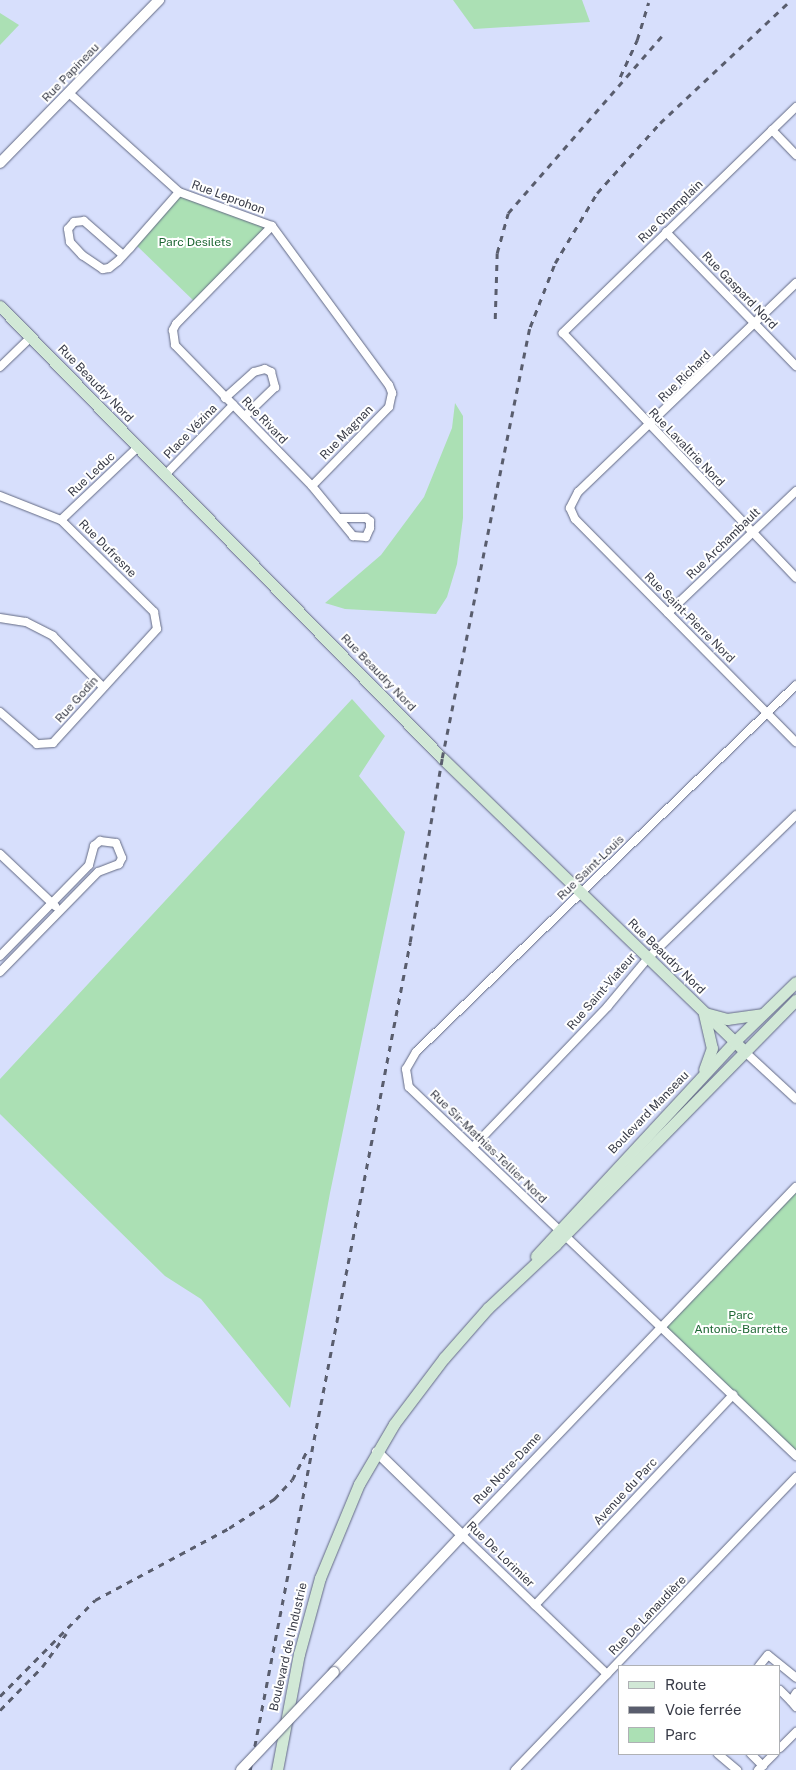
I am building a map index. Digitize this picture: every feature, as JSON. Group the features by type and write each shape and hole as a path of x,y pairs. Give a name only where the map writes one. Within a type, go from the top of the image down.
{"main road":[{"name":"Rue Beaudry Nord","path":"0,306 442,758 744,1052"},
{"name":"Boulevard Manseau","path":"377,1452 418,1390 444,1358 562,1232 734,1042 796,982"},
{"name":"Boulevard Manseau","path":"562,1232 796,1000"},
{"path":"699,1081 712,1048 704,1013 735,1019 766,1012"},
{"name":"Boulevard de l'Industrie","path":"277,1770 299,1654 320,1578 340,1524 377,1452"}],"street":[{"name":"Rue Papineau","path":"0,164 159,0"},
{"name":"Rue Leprohon","path":"69,93 179,192 272,226 392,393"},
{"name":"Rue Champlain","path":"562,333 796,107"},
{"path":"772,130 796,155"},
{"path":"123,255 84,221 74,222 68,229 73,246 99,267 109,268 123,255 179,192"},
{"name":"Rue Rivard","path":"272,226 176,324 175,344 225,398 245,416 312,486 340,518"},
{"name":"Rue Gaspard Nord","path":"666,232 796,366"},
{"name":"Rue Richard","path":"570,508 578,492 796,283"},
{"name":"Rue Lavaltrie Nord","path":"562,333 796,578"},
{"path":"0,367 31,337"},
{"name":"Place Vézina","path":"225,398 254,372 265,369 271,372 275,387 245,416"},
{"name":"Rue Magnan","path":"312,486 389,407 392,393"},
{"name":"Place Vézina","path":"165,475 233,405"},
{"name":"Rue Leduc","path":"61,520 138,447"},
{"name":"Rue Archambault","path":"668,613 796,491"},
{"name":"Rue Dufresne","path":"0,496 61,520 147,605 156,617 157,622"},
{"name":"Rue Saint-Pierre Nord","path":"570,508 575,519 796,742"},
{"path":"0,618 26,622 53,636 103,688"},
{"name":"Rue Godin","path":"0,712 30,740 46,745 53,743 154,636 157,622"},
{"name":"Rue Saint-Louis","path":"406,1069 416,1052 796,685"},
{"name":"Rue Saint-Viateur","path":"472,1147 608,1006 648,958 796,815"},
{"path":"0,956 89,865 94,846 100,841 116,843 122,858 119,864 98,872 0,972"},
{"path":"0,854 60,910"},
{"path":"744,1052 796,1099"},
{"name":"Rue Sir-Mathias-Tellier Nord","path":"406,1069 409,1087 661,1324 796,1456"},
{"name":"Rue Notre-Dame","path":"241,1770 661,1324 796,1188"},
{"name":"Avenue du Parc","path":"535,1605 733,1394"},
{"name":"Rue De Lorimier","path":"377,1452 607,1674"},
{"name":"Rue De Lanaudière","path":"515,1770 796,1477"},
{"path":"761,1665 768,1654 781,1665"},
{"path":"781,1665 796,1678"},
{"path":"781,1691 793,1704"},
{"path":"793,1704 796,1693"},
{"path":"781,1747 796,1732"},
{"path":"719,1755 736,1770"},
{"path":"752,1755 760,1768 773,1755"}],"green space":[{"path":"453,0 582,0 590,22 474,29"},
{"path":"0,13 19,25 0,45"},
{"name":"Parc Desilets","path":"179,192 272,226 197,304 134,243"},
{"path":"455,403 463,416 463,518 457,564 447,597 436,614 345,609 325,603 381,555 424,497 452,428"},
{"path":"352,699 385,736 359,776 405,832 330,1193 290,1408 201,1299 165,1276 0,1114 0,1079"},
{"name":"Parc Antonio-Barrette","path":"796,1187 796,1456 661,1324"}],"railway":[{"path":"250,1770 410,942 442,758 530,327 555,263 597,193 660,123 791,0"},
{"path":"620,77 637,40 648,3"},
{"path":"495,319 497,253 508,213 663,35"},
{"path":"0,1696 95,1600 229,1528 274,1499 292,1480 306,1452"},
{"path":"0,1710 42,1667 66,1634"}]}
